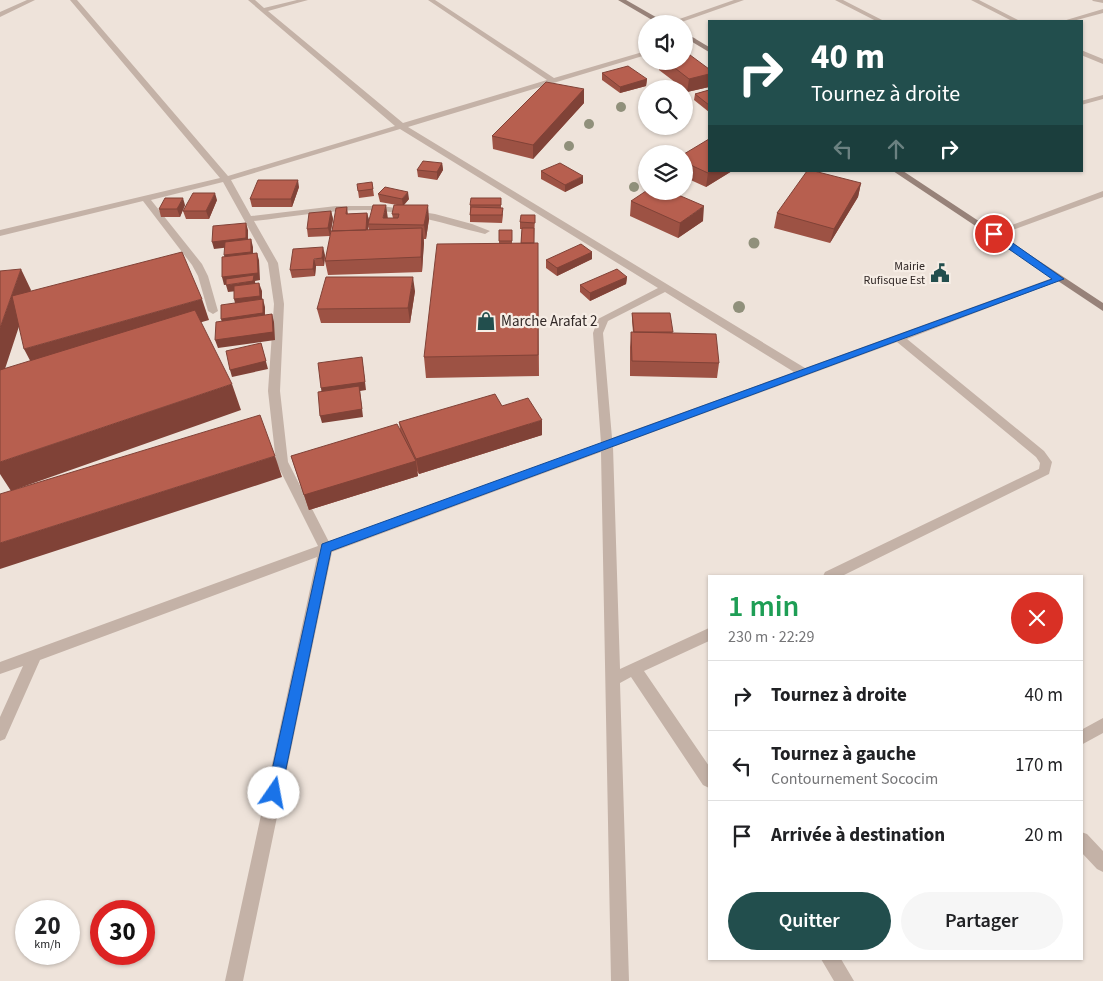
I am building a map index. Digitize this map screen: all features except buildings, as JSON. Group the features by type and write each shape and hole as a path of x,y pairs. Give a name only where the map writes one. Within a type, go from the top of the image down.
{"street":[{"path":"0,15 32,0"},
{"path":"73,0 226,179 273,263 278,296 277,359 274,392 282,462 326,548 234,981"},
{"path":"252,0 402,127 804,373"},
{"path":"263,10 304,0"},
{"path":"431,0 553,81"},
{"path":"621,0 649,15"},
{"path":"693,15 741,0"},
{"path":"838,0 879,20"},
{"path":"974,0 1015,20"},
{"path":"1096,0 1103,1"},
{"path":"1070,20 1103,11"},
{"path":"693,40 708,49"},
{"path":"1083,53 1103,62"},
{"path":"0,233 226,179 638,55"},
{"path":"1083,102 1103,97"},
{"path":"899,172 1103,308"},
{"path":"994,234 1103,194"},
{"path":"145,198 196,264 203,276 214,311"},
{"path":"248,219 350,208 406,212 452,220 485,230"},
{"path":"0,668 1059,279"},
{"path":"620,981 607,445 598,333 603,319 665,288"},
{"path":"832,575 1045,470 1046,462 1040,454 900,338"},
{"path":"613,679 708,634"},
{"path":"0,734 36,655"},
{"path":"634,669 708,779"},
{"path":"1083,737 1103,724"},
{"path":"1083,842 1103,863"},
{"path":"831,960 846,981"}],"place":[{"name":"Mairie Rufisque Est","path":"940,273"},
{"name":"Marche Arafat 2","path":"486,321"}],"route":[{"path":"274,793 326,548 1059,279 994,234"}]}
